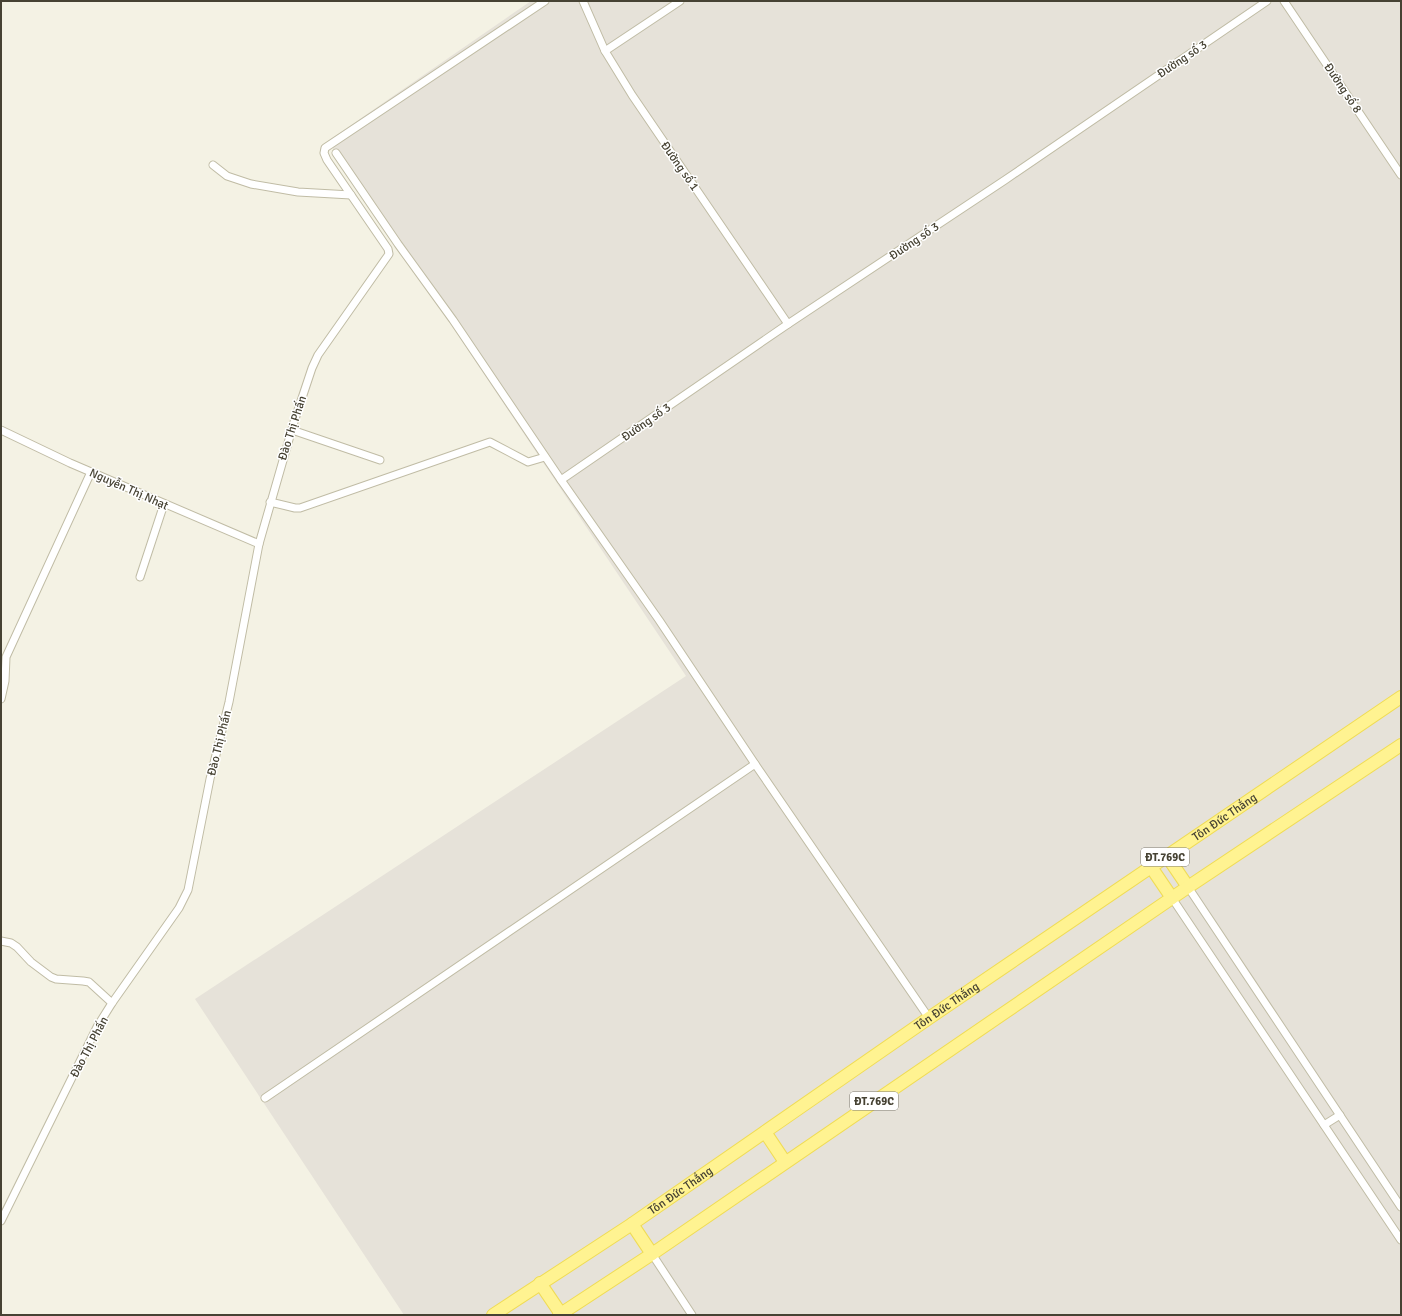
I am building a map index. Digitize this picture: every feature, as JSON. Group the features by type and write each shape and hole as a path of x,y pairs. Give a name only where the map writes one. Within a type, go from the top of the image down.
{"main road":[{"name":"Tôn Đức Thắng","path":"493,1315 632,1224 929,1018 1401,697"},
{"name":"ĐT.769C","path":"560,1315 652,1254 1188,887 1401,745"},
{"path":"1167,856 1188,887"},
{"path":"1151,867 1172,898"},
{"path":"764,1132 785,1162"},
{"path":"632,1224 652,1254"},
{"path":"540,1284 560,1315"}],"street":[{"path":"351,195 327,160 324,153 325,148 545,1"},
{"name":"Đường số 1","path":"583,1 605,51 632,95 668,150 788,324"},
{"path":"605,51 680,1"},
{"name":"Đường số 3","path":"561,480 788,324 1005,180 1267,1"},
{"name":"Đường số 8","path":"1284,1 1401,175"},
{"path":"336,153 453,320 929,1018"},
{"path":"213,165 227,176 251,184 298,192 351,195"},
{"name":"Đào Thị Phấn","path":"1,1221 97,1028 112,1003 165,930 188,890 210,779 229,702 259,544 292,430 308,380 318,355 389,254 388,249 351,195"},
{"name":"Nguyễn Thị Nhạt","path":"1,430 70,463 259,544"},
{"path":"292,430 380,460"},
{"path":"270,502 300,508 490,442 528,462 545,457"},
{"path":"1,699 5,682 4,656 91,472"},
{"path":"140,577 164,504"},
{"path":"265,1098 756,764"},
{"path":"1188,887 1401,1207"},
{"path":"1172,898 1401,1240"},
{"path":"1,941 11,943 17,947 31,962 51,977 56,979 83,980 90,982 112,1003"},
{"path":"1324,1125 1340,1116"},
{"path":"652,1254 692,1315"}],"shaded area":[{"path":"531,1 1401,1 1401,1315 404,1315 195,999 686,676 328,141"}]}
